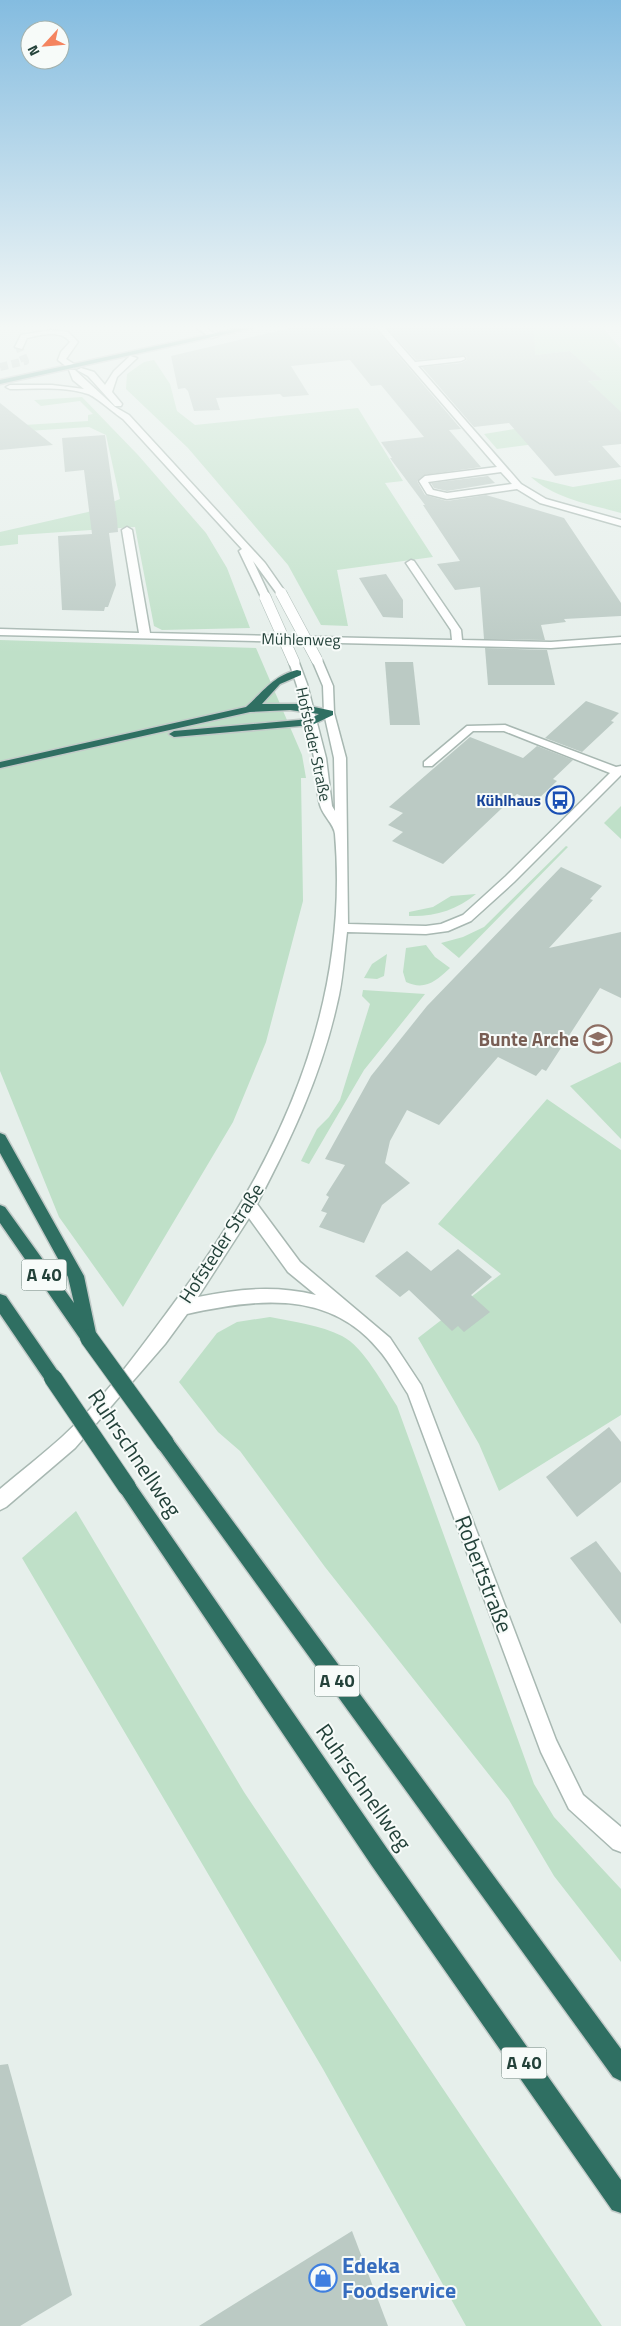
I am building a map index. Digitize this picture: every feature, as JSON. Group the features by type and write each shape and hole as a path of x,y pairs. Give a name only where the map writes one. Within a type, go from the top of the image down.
{"highway":[{"path":"250,709 266,695 276,682 295,667"},
{"path":"0,765 275,705 307,707 329,713"},
{"path":"90,745 222,729 312,722 329,713"},
{"path":"0,774 48,756"},
{"path":"0,1139 76,1276 89,1338"},
{"name":"Ruhrschnellweg","path":"0,1211 164,1443 510,1920 621,2069"},
{"name":"Ruhrschnellweg","path":"0,1301 380,1858 621,2201"},
{"path":"0,1308 26,1338"}],"street":[{"name":"Hofsteder Straße","path":"0,1501 68,1442 100,1408 144,1357 212,1265 249,1205 289,1128 317,1055 331,1002 341,928 341,832 340,758 329,713 328,686 317,660 281,593 262,566 144,437"},
{"path":"474,437 518,486 543,501 621,522"},
{"path":"502,469 428,478 423,481 430,492 447,496 518,486"},
{"path":"127,530 145,636"},
{"name":"Hofsteder Straße","path":"241,545 295,667 312,722 320,758 326,806 341,832"},
{"path":"411,563 456,630 457,642"},
{"name":"Mühlenweg","path":"0,632 551,645 621,640"},
{"path":"341,928 426,930 443,928 468,918 510,879 619,770 505,728 471,728 428,764"},
{"name":"Robertstraße","path":"249,1205 294,1267 384,1343 415,1390 548,1745 576,1802 621,1841"},
{"name":"Robertstraße","path":"180,1308 222,1299 280,1295 301,1298 344,1310"}],"green space":[{"path":"106,437 120,437 206,533 227,568 250,628 162,630 154,626 135,527 18,535 18,544 0,546 0,532 88,512 120,499"},
{"path":"176,437 376,437 403,481 385,483 433,557 337,570 348,626 321,625 288,565 188,448"},
{"path":"486,437 594,437 497,449"},
{"path":"531,477 573,487 621,479 621,513 562,496"},
{"path":"0,640 256,648 302,755 306,778 301,778 303,901 266,1042 233,1122 123,1307 59,1217 0,1071"},
{"path":"621,806 621,839 604,823"},
{"path":"566,846 568,847 459,958 441,943 463,937 484,927"},
{"path":"476,894 453,908 436,914 409,916 409,912 433,907 451,896"},
{"path":"426,945 435,957 450,968 435,981 425,985 413,985 406,982 403,972 406,948"},
{"path":"387,954 384,976 377,979 364,978 372,964"},
{"path":"363,990 425,994 364,1070 309,1164 301,1161 317,1129 329,1117 340,1100 370,1004 362,996"},
{"path":"621,1063 621,1139 570,1086"},
{"path":"547,1099 621,1150 621,1415 499,1491 479,1444 418,1338 501,1274 438,1224"},
{"path":"270,1317 325,1329 350,1341 366,1358 397,1406 534,1784 554,1817 621,1889 621,1962 554,1876 509,1800 325,1567 240,1451 218,1432 179,1382 217,1333 237,1322"},
{"path":"76,1511 244,1792 602,2326 466,2326 323,2069 22,1558"}],"building":[{"path":"0,437 42,437 53,445 0,450"},
{"path":"105,437 118,532 109,533 116,585 108,607 105,607 104,611 62,610 58,536 92,534 84,470 65,472 62,438"},
{"path":"424,437 455,437 481,467 424,475 417,481 425,495 447,501 486,495 564,518 621,603 621,616 564,619 566,622 541,625 545,640 484,639 480,587 455,590 437,564 460,561 423,505 425,505 390,458 392,458 381,442"},
{"path":"521,437 621,437 621,444 602,446 621,467 555,476"},
{"path":"488,476 495,483 447,491 434,488 431,483"},
{"path":"386,574 403,600 403,618 383,617 359,578"},
{"path":"485,648 547,650 555,685 488,685"},
{"path":"385,662 413,662 420,725 390,725"},
{"path":"586,701 619,713 611,721 614,722 582,752 545,738"},
{"path":"470,737 523,758 537,746 573,760 553,779 557,781 535,802 517,794 443,864 392,841 403,832 388,825 403,813 389,807"},
{"path":"561,867 602,886 590,899 593,900 549,948 621,932 621,998 600,988 546,1071 542,1069 536,1076 498,1057 439,1125 407,1110 390,1141 385,1163 410,1183 382,1205 364,1243 319,1227 327,1213 321,1211 329,1197 326,1195 345,1165 325,1159 371,1076 427,1006"},
{"path":"458,1249 492,1277 471,1295 490,1312 464,1332 458,1326 452,1331 409,1290 400,1297 375,1276 407,1251 431,1271"},
{"path":"609,1427 621,1442 621,1482 577,1517 546,1477"},
{"path":"596,1541 621,1573 621,1624 570,1558"},
{"path":"8,2064 72,2295 20,2326 0,2326 0,2065"},
{"name":"Edeka Foodservice","path":"352,2231 388,2326 199,2326"}],"place":[{"name":"Kühlhaus","path":"560,800"},
{"name":"Bunte Arche","path":"598,1039"},
{"name":"Edeka Foodservice","path":"323,2278"}]}
